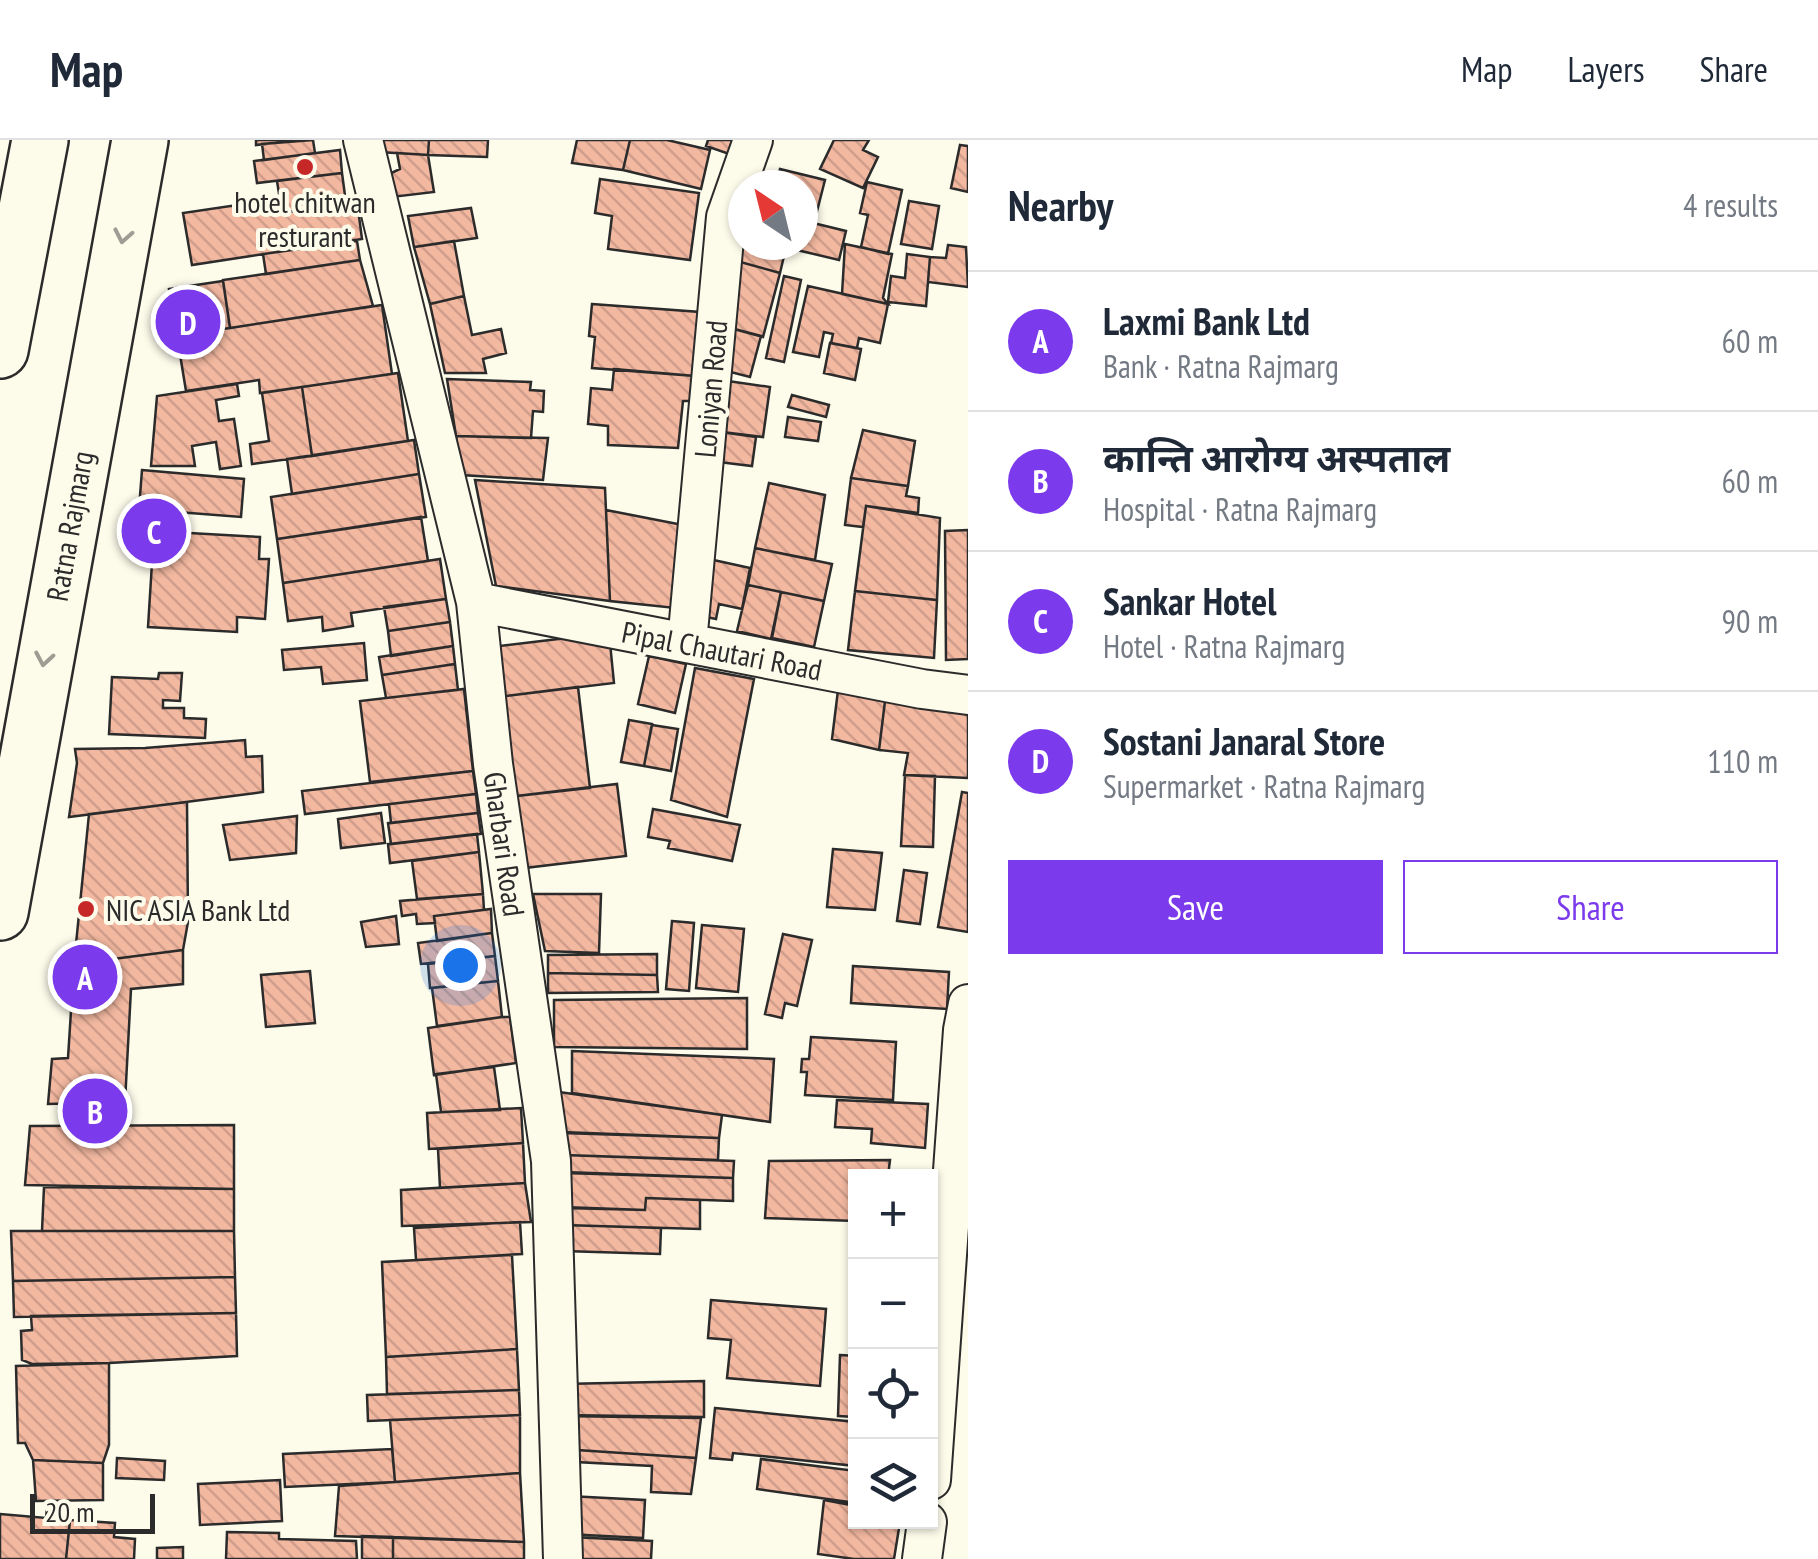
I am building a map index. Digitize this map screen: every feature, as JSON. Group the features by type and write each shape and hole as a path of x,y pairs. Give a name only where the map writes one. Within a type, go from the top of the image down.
{"highway":[{"path":"0,350 40,140"},
{"name":"Ratna Rajmarg","path":"0,912 140,140"}],"street":[{"name":"Gharbari Road","path":"363,140 476,602 493,764 551,1161 563,1559"},
{"name":"Loniyan Road","path":"687,643 726,217 753,140"},
{"name":"Pipal Chautari Road","path":"476,602 968,695"},
{"path":"934,1439 962,1171 963,1030 968,1004"},
{"path":"922,1559 926,1529"}],"building":[{"path":"256,140 301,140 256,145"},
{"path":"313,140 315,153 264,160 262,144"},
{"path":"377,140 429,140 428,155 379,152"},
{"path":"429,140 488,140 487,157 428,155"},
{"path":"577,140 630,140 623,170 572,163"},
{"path":"630,140 667,140 710,150 701,189 623,170"},
{"path":"708,140 738,140 732,155 706,146"},
{"path":"834,140 869,140 863,150 878,157 863,188 820,169"},
{"path":"960,145 968,146 968,192 951,188"},
{"path":"340,150 342,173 257,183 254,161"},
{"path":"397,153 428,155 434,192 392,197 387,175 400,169"},
{"path":"342,173 346,203 282,213 277,181"},
{"path":"818,178 825,180 818,207"},
{"path":"600,179 699,193 690,260 608,249 612,216 595,213"},
{"path":"867,182 902,190 888,254 861,247 868,215 860,213"},
{"path":"271,200 273,214 357,201 362,239 192,265 183,213"},
{"path":"909,201 939,206 932,249 901,244"},
{"path":"471,208 477,238 414,247 408,216"},
{"path":"818,224 846,231 839,260 818,255"},
{"path":"357,241 360,260 266,274 263,254"},
{"path":"454,241 464,296 430,304 414,247"},
{"path":"845,244 892,254 883,298 888,304 842,294"},
{"path":"948,245 966,247 968,287 928,282 930,257 946,258"},
{"path":"907,254 930,257 926,306 888,302 891,276 905,278"},
{"path":"360,260 373,306 230,328 223,280"},
{"path":"733,260 783,260 780,273"},
{"path":"733,260 780,273 763,337 723,326"},
{"path":"784,276 801,280 784,362 766,358"},
{"path":"223,281 230,328 175,336 169,289"},
{"path":"808,286 888,304 880,343 859,338 857,348 831,343 833,334 824,332 819,357 793,352"},
{"path":"464,296 472,335 501,329 506,353 483,359 486,373 445,373 430,304"},
{"path":"592,304 700,312 694,376 592,368"},
{"path":"382,305 392,374 260,393 259,380 186,391 177,336"},
{"path":"723,326 761,336 750,377 719,369"},
{"path":"830,343 861,349 855,380 824,373"},
{"path":"614,369 694,376 692,401 683,401 678,448 608,445 608,426 588,424 591,388 612,390"},
{"path":"398,373 408,441 312,456 302,387"},
{"path":"447,379 531,382 530,390 544,391 543,412 533,411 531,438 456,436"},
{"path":"721,380 770,387 763,437 714,431"},
{"path":"237,384 239,396 216,400 219,421 234,419 241,466 220,469 216,442 192,446 195,466 151,466 157,396"},
{"path":"302,387 312,456 252,464 250,444 269,441 262,393"},
{"path":"792,395 829,405 826,417 788,407"},
{"path":"788,417 821,422 818,441 785,437"},
{"path":"863,430 915,441 908,486 851,478"},
{"path":"714,431 756,437 752,466 710,461"},
{"path":"456,436 548,438 543,480 461,475"},
{"path":"414,440 419,474 292,494 287,459"},
{"path":"142,470 244,479 241,517 139,509"},
{"path":"419,474 426,517 277,539 271,497"},
{"path":"851,478 908,486 906,496 919,498 918,513 866,506 863,527 845,525"},
{"path":"475,480 605,488 610,601 496,586"},
{"path":"769,483 825,495 815,560 755,548"},
{"path":"866,506 940,518 937,600 855,591"},
{"path":"606,510 688,526 675,608 610,601"},
{"path":"421,517 428,561 283,583 277,539"},
{"path":"968,530 968,659 946,660 945,531"},
{"path":"154,531 260,537 259,559 269,559 265,619 237,617 237,632 148,627"},
{"path":"755,548 832,564 824,601 748,585"},
{"path":"440,559 446,599 351,613 353,626 323,631 322,617 288,621 283,583"},
{"path":"709,559 750,568 742,609 719,604 716,619 697,615"},
{"path":"748,585 781,592 771,639 737,631"},
{"path":"855,591 937,600 934,658 848,650"},
{"path":"781,592 824,601 814,647 772,638"},
{"path":"446,599 450,622 388,631 384,607"},
{"path":"450,622 453,646 391,656 388,631"},
{"path":"609,633 614,683 497,697 491,647"},
{"path":"364,643 367,680 323,684 321,667 284,670 282,650"},
{"path":"453,646 455,664 382,675 379,657"},
{"path":"649,656 686,664 675,713 638,704"},
{"path":"455,664 458,690 386,698 382,675"},
{"path":"695,668 754,679 727,817 671,800"},
{"path":"159,673 182,673 180,701 163,700 163,708 184,708 184,718 206,719 205,738 109,734 112,677 158,679"},
{"path":"839,682 886,693 879,750 832,739"},
{"path":"578,687 590,788 508,797 497,697"},
{"path":"464,689 473,771 370,782 360,701"},
{"path":"886,693 968,703 968,778 904,775 908,753 879,750"},
{"path":"629,720 652,724 644,766 621,762"},
{"path":"652,725 678,729 671,771 644,766"},
{"path":"245,740 246,757 262,756 263,792 69,817 77,763 75,749"},
{"path":"473,771 476,794 305,814 302,791"},
{"path":"905,775 935,776 933,847 901,846"},
{"path":"617,784 626,856 516,869 508,797"},
{"path":"962,792 968,793 968,932 938,927"},
{"path":"476,794 478,813 391,823 389,804"},
{"path":"187,802 188,922 183,950 74,964 89,814"},
{"path":"653,809 740,825 732,861 668,848 670,841 648,837"},
{"path":"381,813 385,843 341,848 338,819"},
{"path":"478,813 481,834 391,844 388,823"},
{"path":"297,816 296,853 230,860 223,825"},
{"path":"477,834 479,852 390,863 388,844"},
{"path":"833,849 882,853 875,910 827,907"},
{"path":"479,852 483,894 417,899 412,861"},
{"path":"904,870 927,873 920,924 897,921"},
{"path":"483,894 484,910 434,916 435,923 417,924 416,914 402,916 400,901"},
{"path":"533,894 601,894 599,953 545,951"},
{"path":"491,909 492,933 437,941 434,916"},
{"path":"396,916 399,944 366,947 361,922"},
{"path":"672,921 694,923 689,991 666,989"},
{"path":"702,925 744,929 738,992 696,988"},
{"path":"492,933 495,956 421,964 418,943"},
{"path":"783,934 812,940 797,1006 785,1003 782,1018 765,1014"},
{"path":"183,950 183,984 131,989 125,1102 48,1104 52,1059 68,1058 74,964"},
{"path":"657,954 657,975 548,973 548,955"},
{"path":"495,956 498,981 430,988 428,964"},
{"path":"853,966 949,972 947,1009 851,1003"},
{"path":"310,971 315,1023 266,1027 261,975"},
{"path":"548,973 657,975 658,992 548,993"},
{"path":"498,981 502,1017 437,1026 432,988"},
{"path":"747,998 747,1049 554,1047 554,1000"},
{"path":"510,1017 516,1063 434,1075 428,1028"},
{"path":"811,1037 896,1042 893,1100 805,1095 807,1072 801,1072 802,1059 809,1059"},
{"path":"572,1051 774,1059 770,1122 572,1093"},
{"path":"494,1067 500,1110 441,1112 436,1074"},
{"path":"559,1092 722,1115 719,1138 561,1132"},
{"path":"837,1100 928,1104 925,1148 871,1143 872,1129 835,1127"},
{"path":"521,1108 523,1143 429,1149 427,1113"},
{"path":"234,1125 234,1189 25,1185 30,1126"},
{"path":"562,1133 719,1138 718,1160 563,1155"},
{"path":"523,1143 525,1183 440,1188 438,1149"},
{"path":"563,1155 734,1161 733,1178 563,1172"},
{"path":"890,1160 889,1169 848,1169 848,1221 765,1218 769,1161"},
{"path":"563,1173 733,1178 733,1201 646,1198 645,1210 562,1207"},
{"path":"525,1183 531,1222 402,1226 401,1190"},
{"path":"44,1187 234,1189 234,1231 42,1231"},
{"path":"646,1198 700,1200 700,1229 563,1225 563,1208 645,1210"},
{"path":"520,1222 522,1254 416,1260 414,1228"},
{"path":"564,1225 661,1228 660,1254 564,1251"},
{"path":"11,1231 234,1231 235,1277 13,1281"},
{"path":"512,1255 517,1349 386,1357 382,1262"},
{"path":"235,1277 236,1313 14,1317 13,1281"},
{"path":"711,1300 826,1309 820,1386 727,1378 731,1340 708,1338"},
{"path":"236,1313 237,1356 109,1363 32,1364 22,1360 21,1331 32,1330 31,1316"},
{"path":"517,1349 519,1390 387,1394 386,1357"},
{"path":"840,1355 848,1356 848,1417 838,1416"},
{"path":"109,1363 109,1445 103,1463 33,1460 25,1443 18,1443 16,1366"},
{"path":"704,1381 704,1417 561,1415 562,1384"},
{"path":"519,1390 520,1415 368,1421 367,1395"},
{"path":"715,1408 848,1421 848,1465 733,1453 732,1460 710,1458"},
{"path":"520,1415 520,1473 395,1482 390,1420"},
{"path":"560,1416 701,1418 696,1458 577,1450"},
{"path":"392,1449 395,1482 285,1487 283,1454"},
{"path":"577,1450 696,1458 691,1494 651,1492 652,1466 576,1462"},
{"path":"117,1458 165,1461 164,1480 116,1478"},
{"path":"761,1459 848,1470 848,1502 757,1489"},
{"path":"33,1460 103,1463 103,1500 36,1501"},
{"path":"520,1473 524,1542 335,1536 339,1486"},
{"path":"280,1480 282,1521 200,1525 198,1484"},
{"path":"568,1496 645,1500 643,1538 566,1534"},
{"path":"824,1500 848,1504 848,1529 899,1529 894,1559 818,1554"},
{"path":"47,1508 71,1511 66,1559 0,1559 0,1514 46,1518"},
{"path":"70,1520 115,1523 114,1537 135,1539 134,1559 66,1559"},
{"path":"227,1532 279,1533 279,1539 356,1541 357,1559 226,1559"},
{"path":"362,1536 393,1537 393,1559 362,1559"},
{"path":"393,1537 524,1542 524,1559 393,1559"},
{"path":"571,1537 652,1541 651,1559 570,1559"},
{"path":"183,1547 183,1559 157,1559 157,1548"}],"place":[{"name":"hotel chitwan resturant","path":"305,167"},
{"name":"Sostani Janaral Store","path":"188,322"},
{"name":"Sankar Hotel","path":"154,531"},
{"name":"NIC ASIA Bank Ltd","path":"86,909"},
{"name":"Laxmi Bank Ltd","path":"85,977"},
{"name":"कान्ति आराेग्य अस्पताल","path":"95,1111"}]}
